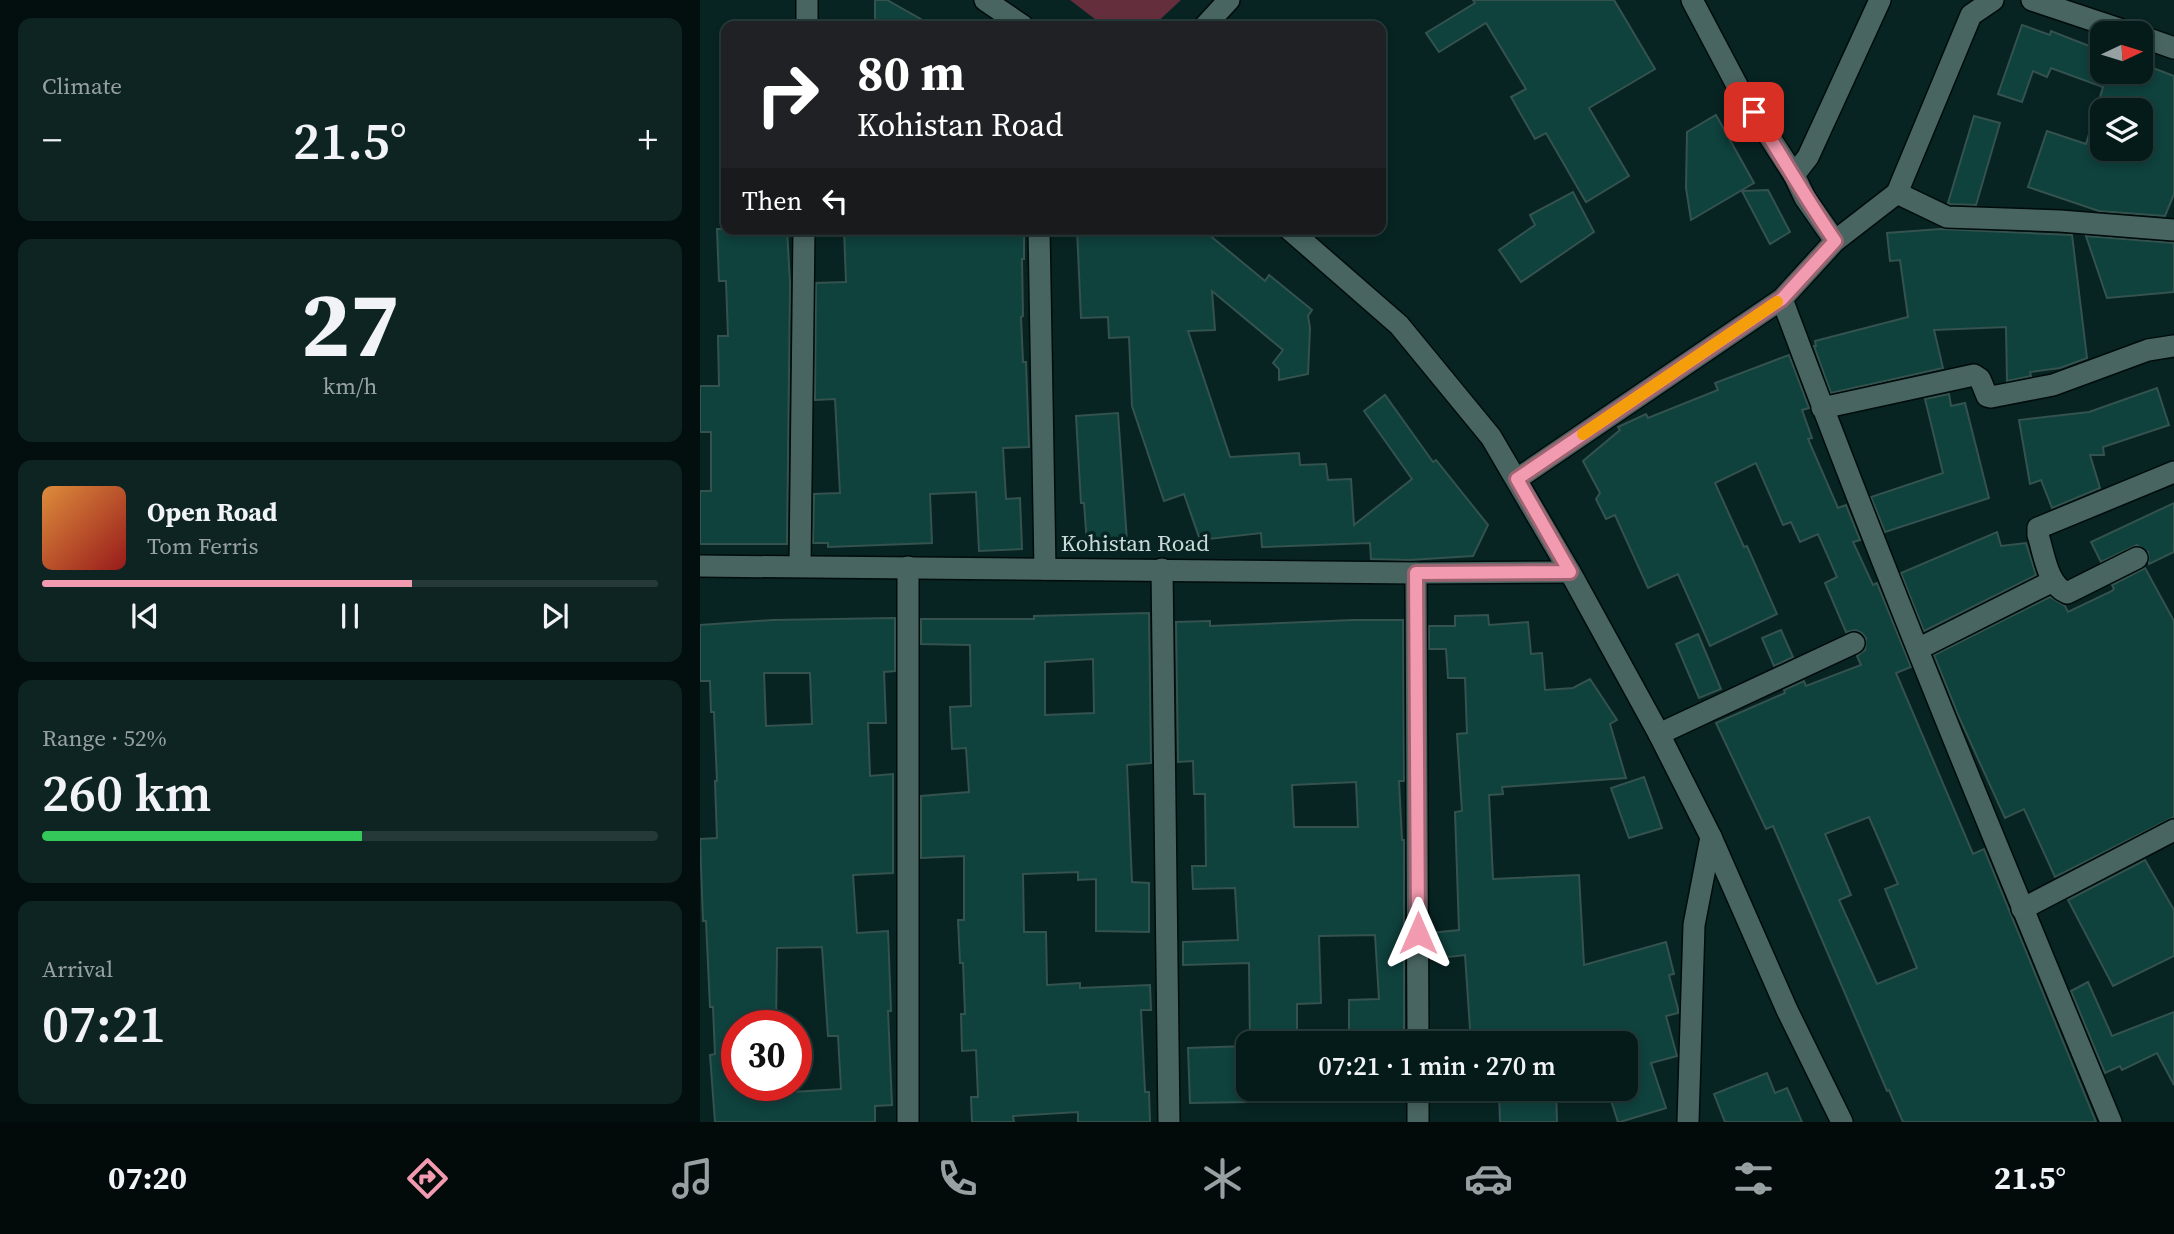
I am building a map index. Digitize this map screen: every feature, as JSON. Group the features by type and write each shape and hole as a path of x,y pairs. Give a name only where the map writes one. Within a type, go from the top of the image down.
{"street":[{"path":"807,0 807,21"},
{"path":"985,0 1016,21"},
{"path":"1210,21 1229,0"},
{"path":"1692,0 1740,91 1794,175 1805,198 1835,241"},
{"path":"1794,175 1808,157 1881,0"},
{"path":"1517,479 1782,299 1835,241 1897,193 1971,15 1993,0"},
{"path":"2032,0 2095,21"},
{"path":"2153,41 2174,48"},
{"path":"1897,193 1947,217 2060,221 2174,230"},
{"path":"800,566 804,235"},
{"path":"1039,235 1045,569"},
{"path":"1296,235 1399,325 1491,437 1517,479 1659,734 1711,837 1787,1010 1842,1122"},
{"path":"1782,299 1822,408 1918,649 2110,1122"},
{"path":"1822,408 1974,375 1980,379 1987,396 1991,397 2053,385 2148,350 2174,346"},
{"path":"2137,558 2067,593 2053,581 2038,528 2174,472"},
{"name":"Kohistan Road","path":"700,566 1570,572"},
{"path":"908,568 908,1122"},
{"path":"1162,569 1169,1122"},
{"path":"1416,573 1418,1031"},
{"path":"1918,649 2053,581"},
{"path":"1659,734 1854,643"},
{"path":"2022,909 2174,830"},
{"path":"1688,1122 1694,925 1711,837"},
{"path":"1418,1101 1418,1122"}],"shaded area":[{"path":"1070,0 1181,0 1158,21 1097,21"}],"building":[{"path":"875,0 887,0 924,21 877,21"},
{"path":"1473,0 1614,0 1655,69 1589,108 1629,176 1586,202 1546,133 1535,139 1511,97 1526,89 1486,23 1439,52 1426,33 1475,3"},
{"path":"2022,25 2050,35 2051,31 2090,46 2090,82 2051,68 2047,77 2033,71 2022,102 1998,94"},
{"path":"2153,68 2174,76 2174,194 2165,216 2099,211 2028,187 2047,131 2086,144 2090,131 2090,161 2153,161 2153,98 2100,98 2103,87 2095,84 2153,84"},
{"path":"1716,115 1754,183 1691,220 1686,188 1687,132"},
{"path":"1974,116 2000,123 1976,205 1950,204 1948,203"},
{"path":"1768,190 1790,232 1770,244 1742,191"},
{"path":"1573,192 1594,232 1521,282 1499,250 1535,225 1530,215"},
{"path":"717,229 721,229 721,235 787,235 790,283 787,544 700,544 700,491 711,491 711,432 700,432 700,386 719,386 718,336 728,336 726,281 719,281"},
{"path":"1941,229 2072,235 2087,358 2060,368 2030,372 2031,376 2007,381 2006,327 1934,330 1943,368 1831,393 1814,346 1815,341 1908,317 1900,260 1890,261 1887,233"},
{"path":"844,235 1024,235 1021,317 1023,362 1026,362 1029,447 1003,448 1006,499 1020,498 1022,549 979,551 976,492 930,494 932,543 828,547 828,543 813,543 814,494 840,493 835,399 815,400 816,283 846,282"},
{"path":"1077,235 1209,235 1265,281 1269,275 1312,310 1308,316 1308,374 1279,380 1279,369 1273,363 1283,350 1212,291 1215,330 1188,331 1230,457 1299,453 1300,465 1326,464 1328,480 1351,479 1354,525 1412,479 1364,411 1385,395 1433,462 1436,460 1488,525 1473,556 1409,560 1371,559 1370,543 1262,547 1261,533 1200,540 1184,494 1164,501 1132,406 1129,337 1109,338 1108,317 1081,318"},
{"path":"2086,236 2174,243 2174,292 2107,298"},
{"path":"1789,355 1809,408 1802,410 1812,438 1808,439 1838,508 1846,505 1860,540 1853,542 1873,585 1877,583 1911,667 1896,673 1973,854 1984,849 2096,1122 1903,1122 1889,1090 1887,1091 1773,826 1766,829 1716,723 1785,693 1784,690 1804,681 1806,686 1861,665 1857,656 1865,650 1866,638 1856,630 1846,632 1825,583 1837,577 1818,534 1800,542 1791,522 1783,525 1756,463 1715,483 1777,614 1710,646 1678,574 1648,588 1615,515 1606,519 1596,499 1600,493 1583,461 1620,430 1618,427 1646,414 1648,418 1718,390 1715,383","holes":["1869,817 1898,884 1885,889 1917,968 1877,984 1839,900 1851,895 1825,834"]},
{"path":"2157,388 2169,425 2103,447 2104,455 2090,455 2100,488 2052,508 2041,480 2030,484 2019,420 2089,412"},
{"path":"1949,394 1951,406 1965,403 1989,498 1885,532 1871,497 1943,473 1925,399"},
{"path":"1118,413 1127,541 1087,544 1084,503 1081,503 1076,416"},
{"path":"2174,503 2174,552 2149,564 2148,552 2137,545 2101,562 2091,542"},
{"path":"1997,532 2001,546 2026,543 2036,575 1924,631 1901,573"},
{"path":"2145,568 2174,621 2174,817 2055,877 2024,809 2005,818 1934,655 2050,597 2065,606 2068,612 2112,591 2112,585"},
{"path":"1149,613 1151,763 1127,765 1132,882 1149,883 1149,932 1096,931 1096,879 1078,880 1078,872 1023,874 1024,932 1046,932 1047,985 1080,983 1080,988 1150,985 1151,1010 1141,1010 1145,1092 1149,1092 1150,1122 1078,1122 1078,1112 1013,1116 1014,1122 972,1122 971,1097 978,1097 976,1050 962,1051 961,1014 965,1014 958,920 964,920 964,856 921,858 921,796 969,792 966,748 952,749 950,707 971,706 970,645 921,644 921,619 1034,619 1034,616","holes":["1093,659 1094,713 1045,715 1045,662"]},
{"path":"1488,615 1489,625 1528,622 1531,654 1542,653 1545,690 1573,688 1590,679 1617,720 1610,724 1626,778 1502,787 1503,794 1489,795 1493,879 1579,875 1584,965 1666,942 1674,974 1669,975 1678,1013 1666,1016 1677,1056 1651,1063 1666,1108 1618,1122 1611,1101 1638,1101 1638,1031 1470,1031 1465,955 1431,959 1431,933 1459,930 1455,812 1462,811 1457,734 1467,733 1465,678 1448,678 1446,649 1429,649 1429,626 1455,626 1455,616"},
{"path":"895,618 895,671 884,672 886,723 868,723 870,776 893,774 893,873 853,875 857,933 888,931 892,1105 875,1106 875,1122 715,1122 710,1055 715,1054 713,1007 710,1007 706,921 703,921 700,839 717,838 717,781 710,681 700,681 700,625 773,620","holes":["764,673 810,673 812,724 766,726"]},
{"path":"1403,620 1404,781 1399,781 1404,840 1404,1031 1349,1031 1349,1000 1379,999 1375,935 1319,936 1321,1003 1297,1004 1297,1031 1250,1031 1249,963 1183,965 1183,942 1238,940 1235,888 1193,889 1192,866 1206,866 1205,794 1194,794 1193,761 1178,762 1176,622 1210,621 1210,626","holes":["1356,782 1358,827 1294,827 1292,785"]},
{"path":"1781,630 1793,657 1774,666 1762,638"},
{"path":"1698,634 1721,689 1699,698 1676,644"},
{"path":"1644,777 1662,828 1629,838 1611,788"},
{"path":"2145,860 2174,910 2174,956 2113,986 2068,900"},
{"path":"2088,982 2112,1036 2174,1012 2174,1085 2157,1053 2122,1070 2120,1066 2105,1073 2071,991"},
{"path":"1236,1046 1236,1101 1248,1102 1190,1103 1188,1048"},
{"path":"1767,1073 1775,1093 1787,1088 1802,1122 1725,1122 1714,1094"},
{"path":"1499,1101 1556,1101 1557,1122 1500,1122"}],"slow traffic":[{"path":"1583,434 1777,302"}],"route":[{"path":"1418,933 1416,573 1570,572 1517,479 1782,299 1835,241 1805,198 1794,175 1754,112"}]}
